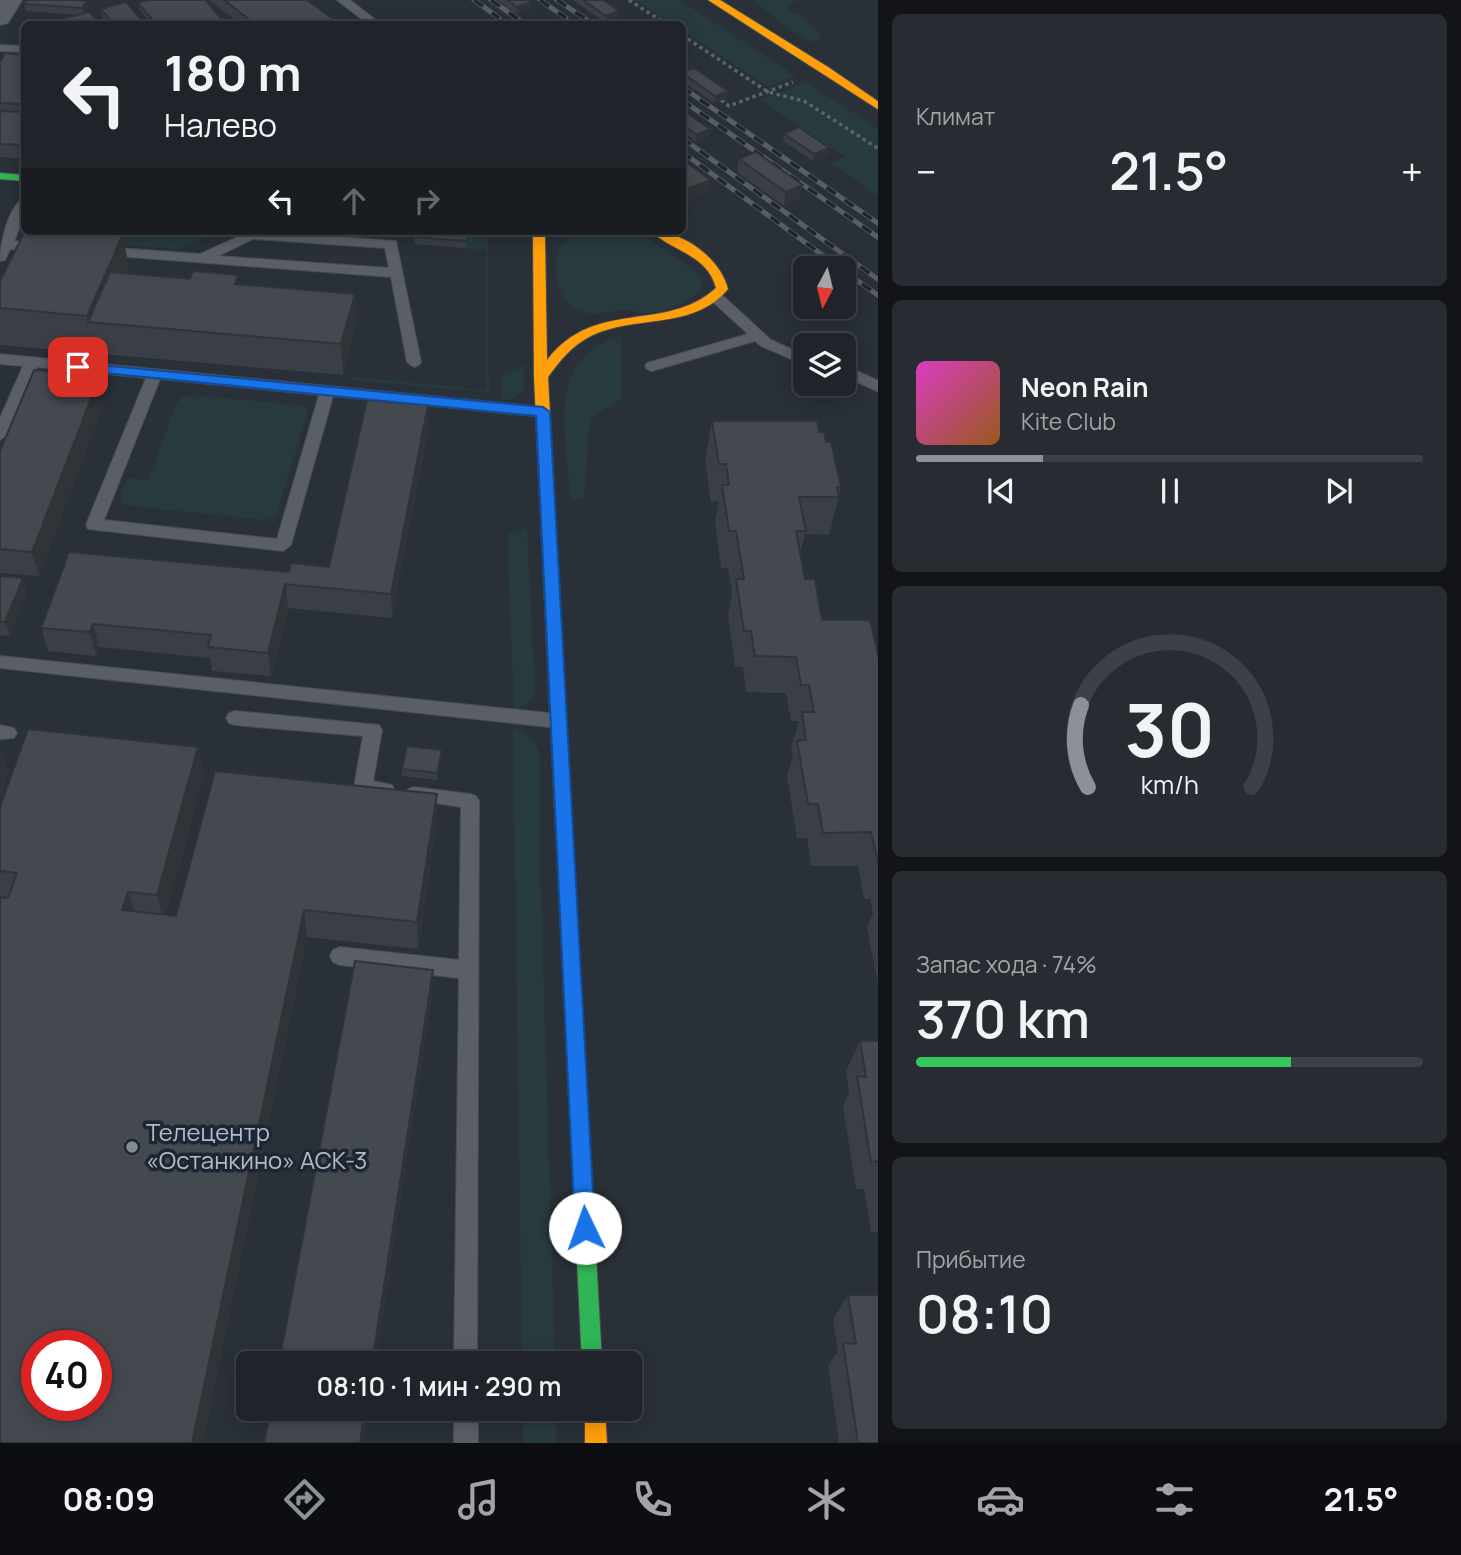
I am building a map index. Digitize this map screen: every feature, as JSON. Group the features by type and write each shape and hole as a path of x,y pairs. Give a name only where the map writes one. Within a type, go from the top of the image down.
{"street":[{"path":"0,18 10,0"},
{"path":"713,0 824,69 878,107"},
{"path":"0,176 21,178"},
{"path":"540,235 541,377 591,1351"},
{"path":"541,377 549,359 565,342 590,329 694,311 717,298 723,285 720,274 711,264 664,235"},
{"path":"595,1421 596,1443"}],"lane":[{"path":"343,0 371,21"},
{"path":"0,48 21,49"},
{"path":"21,209 2,249 58,248"},
{"path":"202,258 251,235 391,244 414,362"},
{"path":"85,250 397,273"},
{"path":"717,298 766,343 793,354"},
{"path":"652,366 757,335"},
{"path":"0,359 543,412"},
{"path":"0,435 32,362"},
{"path":"154,375 94,525 283,545 327,392"},
{"path":"856,376 878,387"},
{"path":"0,662 558,721"},
{"path":"235,718 373,730 363,787 470,801 466,1351"},
{"path":"341,956 468,970"},
{"path":"466,1421 466,1443"}],"path":[{"path":"629,0 660,21"},
{"path":"686,38 768,92 804,101 878,149"},
{"path":"729,106 800,79"},
{"path":"720,100 729,106"},
{"path":"729,106 734,103"}],"green space":[{"path":"635,0 679,0 796,76 768,87 686,33 686,21 667,21"},
{"path":"753,0 799,0 788,4 787,11 800,15 821,36 816,43 792,32"},
{"path":"806,82 878,129 878,196 831,163 845,157 760,100"},
{"path":"37,235 212,235 180,249 49,240"},
{"path":"413,235 488,235 489,392 352,380 353,377 486,390 486,250 414,244 416,237"},
{"path":"571,235 642,235 694,270 701,278 702,288 684,302 660,311 586,313 568,304 558,287 556,256 559,247 565,244"},
{"path":"621,336 621,400 590,418 584,498 571,500 564,427 565,403 570,381 580,362 596,347"},
{"path":"524,365 524,391 513,399 502,400 502,375"},
{"path":"195,395 307,408 275,518 262,520 132,506 121,502 121,493 127,478 148,480 177,403 182,397"},
{"path":"527,528 535,691 528,703 514,709 507,534"},
{"path":"513,728 530,737 540,753 540,857 555,1351 522,1351"},
{"path":"523,1421 556,1421 557,1443 523,1443"}],"building":[{"path":"27,0 87,1 82,8 24,4"},
{"path":"148,0 205,0 223,21 153,21 138,3"},
{"path":"224,0 307,0 336,21 251,21"},
{"path":"507,0 529,0 531,2 517,7"},
{"path":"583,0 603,0 619,11 606,16"},
{"path":"126,2 142,21 111,21 101,9"},
{"path":"89,12 97,21 66,21 64,18"},
{"path":"5,53 21,55 21,104 0,103 0,62"},
{"path":"694,68 728,91 715,96 686,76 686,71"},
{"path":"0,111 21,112 21,145 0,144"},
{"path":"686,113 710,129 697,135 686,127"},
{"path":"799,127 829,148 814,154 784,134"},
{"path":"756,152 803,185 786,192 739,159"},
{"path":"686,162 710,180 686,189"},
{"path":"23,235 123,235 87,316 0,308 0,281"},
{"path":"414,235 467,235 466,241"},
{"path":"193,271 238,275 235,284 355,294 341,344 88,322 110,272 190,279"},
{"path":"34,370 100,375 32,552 0,549 0,451"},
{"path":"367,400 428,405 391,594 285,584 268,653 208,647 211,635 93,624 90,632 41,628 69,552 289,572 291,563 329,567"},
{"path":"712,421 817,421 819,432 824,432 826,442 831,442 841,487 837,487 839,497 799,497 806,531 796,531 805,579 815,579 822,620 870,620 878,655 878,862 871,832 823,833 818,804 808,804 797,741 806,740 802,712 814,712 809,685 801,685 796,657 755,656 751,631 744,631 736,579 744,579 736,531 729,531 722,485 729,485 726,464 719,464"},
{"path":"0,576 23,578 5,622 0,622"},
{"name":"Телецентр «Останкино» АСК-3","path":"28,729 198,747 157,895 128,892 122,910 176,916 215,771 437,794 417,922 304,910 192,1443 0,1443 0,897 8,898 17,873 0,871 0,807"},
{"path":"407,746 442,750 437,773 402,769"},
{"path":"355,961 433,970 374,1351 281,1351"},
{"path":"860,1041 878,1041 878,1161 871,1162 857,1076 866,1077"},
{"path":"848,1295 878,1295 878,1443 858,1443 843,1343 856,1344"},
{"path":"269,1421 363,1421 360,1443 264,1443"}],"railway":[{"path":"474,0 499,18"},
{"path":"491,0 521,21"},
{"path":"540,0 566,18"},
{"path":"557,0 588,21"},
{"path":"686,90 878,223"},
{"path":"686,103 878,237"},
{"path":"686,141 878,279"},
{"path":"686,155 824,256"},
{"path":"856,280 878,295"}],"traffic: fast":[{"path":"0,176 21,178"},
{"path":"559,732 591,1351"}],"traffic: slow":[{"path":"713,0 824,69 878,106"},
{"path":"541,377 562,350 585,334 610,324 684,313 705,304 722,289 714,269 706,261 664,235"},
{"path":"539,236 541,377 559,732"},
{"path":"595,1421 596,1443"}],"place":[{"name":"Телецентр «Останкино» АСК-3","path":"132,1147"}],"route":[{"path":"78,367 543,412 585,1228"}]}
